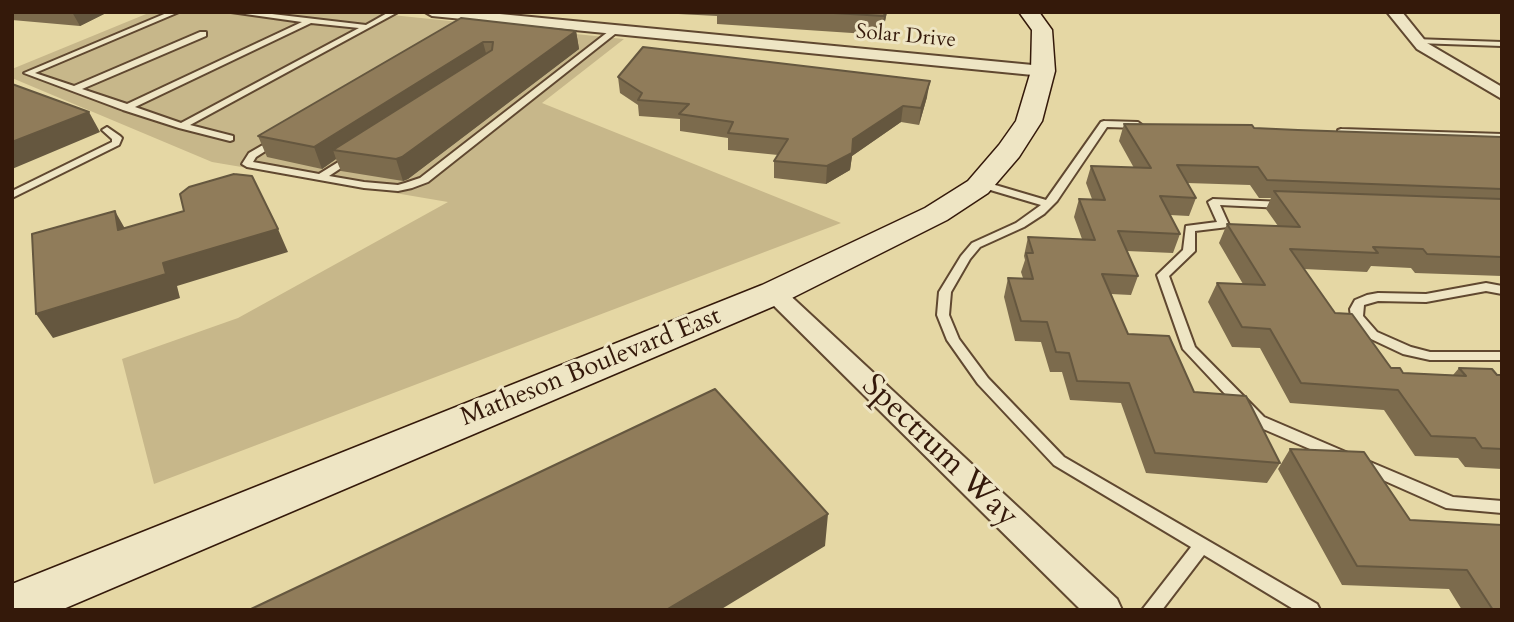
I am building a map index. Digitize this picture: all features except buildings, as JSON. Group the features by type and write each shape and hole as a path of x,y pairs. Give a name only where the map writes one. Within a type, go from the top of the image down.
{"street":[{"name":"Solar Drive","path":"432,12 473,20 616,30 1043,71"},
{"name":"Matheson Boulevard East","path":"12,607 774,293 912,227 981,184 1009,151 1029,121 1043,71 1042,30 1030,12"},
{"path":"1394,12 1417,41 1436,56 1502,94"},
{"name":"Spectrum Way","path":"774,293 1105,610"}],"lane":[{"path":"176,12 28,73 126,108 230,138"},
{"path":"234,12 367,27"},
{"path":"182,126 395,12"},
{"path":"126,108 309,21"},
{"path":"286,135 252,155 247,164 398,188 424,180 616,30"},
{"path":"74,89 203,34"},
{"path":"1417,41 1502,44"},
{"path":"583,45 596,46"},
{"path":"1145,126 1104,124 1048,204 1020,225 976,246 965,258 945,292 943,315 953,340 983,380 1059,461 1311,610"},
{"path":"12,195 116,143 117,138 107,130"},
{"path":"1322,131 1502,137"},
{"path":"321,177 367,147"},
{"path":"981,184 1048,204"},
{"path":"1296,205 1213,202 1224,225 1190,228 1189,251 1163,275 1189,349 1259,421 1452,503 1502,507"},
{"path":"1502,290 1486,287 1426,298 1378,297 1359,303 1356,309 1357,317 1373,335 1408,351 1430,356 1502,356"},
{"path":"1151,610 1202,545"}],"shaded area":[{"path":"151,12 363,12 624,39 542,103 841,223 154,484 122,359 238,318 448,202 212,162 12,78 12,69"}]}
